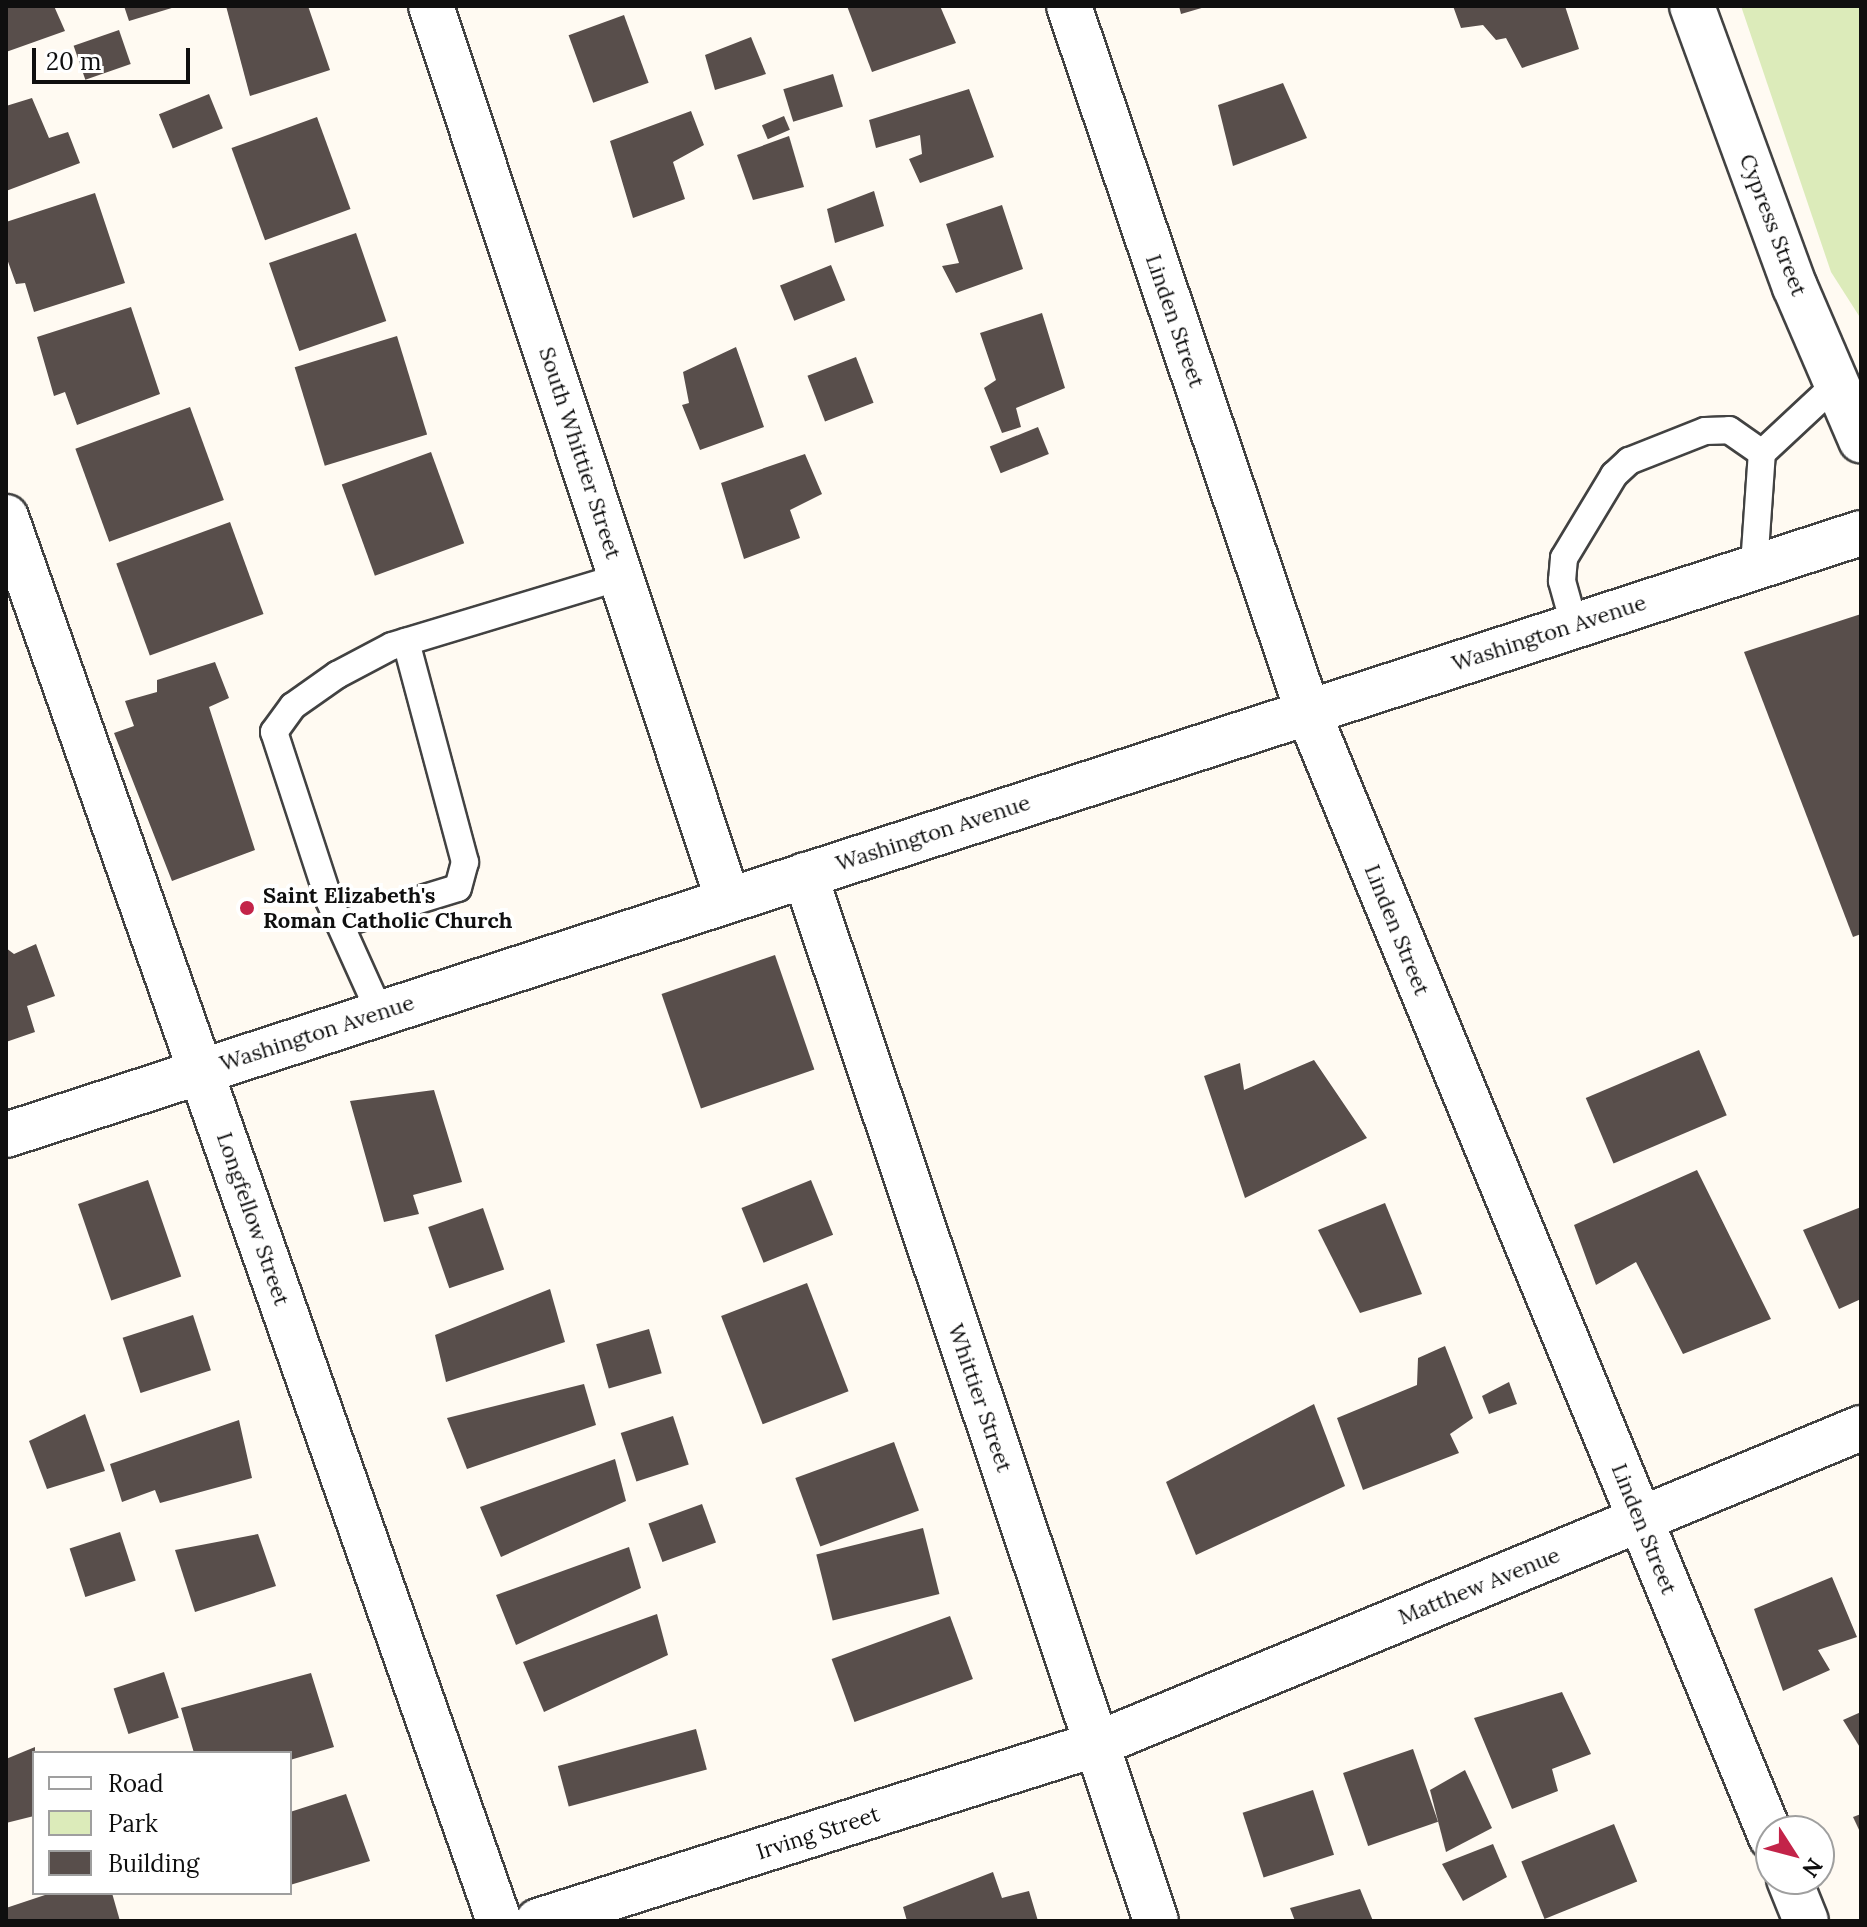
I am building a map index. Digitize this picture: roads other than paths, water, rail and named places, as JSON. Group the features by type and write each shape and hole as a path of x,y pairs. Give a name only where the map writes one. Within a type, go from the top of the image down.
{"street":[{"name":"South Whittier Street","path":"431,6 728,900"},
{"name":"Linden Street","path":"1069,6 1308,712 1762,1815"},
{"name":"Cypress Street","path":"1692,6 1795,287 1861,440"},
{"name":"Longfellow Street","path":"6,517 499,1921"},
{"name":"Washington Avenue","path":"6,1135 1861,533"},
{"name":"Whittier Street","path":"805,875 1156,1921"},
{"name":"Matthew Avenue","path":"1097,1744 1861,1428"},
{"name":"Irving Street","path":"538,1921 1097,1744"},
{"path":"1795,1895 1806,1921"}],"lane":[{"path":"1754,566 1762,453 1837,383"},
{"path":"1574,624 1562,581 1564,558 1614,475 1629,461 1705,431 1729,430 1762,453"},
{"path":"380,1013 304,833 274,732 293,706 337,675 406,642 621,577"},
{"path":"340,924 458,888 465,862 406,642"}],"place":[{"name":"Saint Elizabeth's Roman Catholic Church","path":"247,908"}]}
